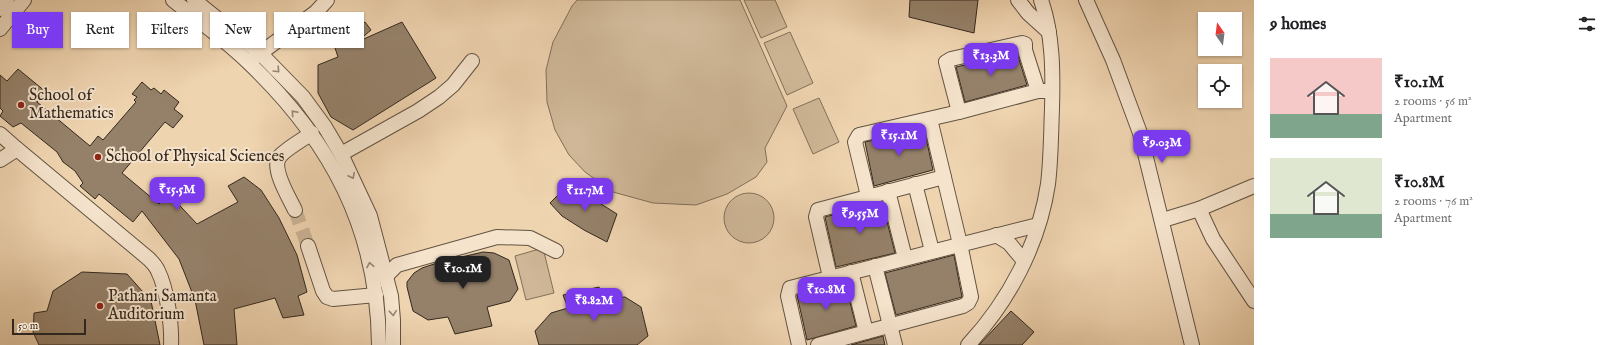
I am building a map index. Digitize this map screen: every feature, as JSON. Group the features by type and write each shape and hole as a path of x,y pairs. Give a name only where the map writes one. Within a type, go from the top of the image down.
{"street":[{"path":"0,9 7,0"},
{"path":"0,30 24,0"},
{"path":"173,0 248,62 312,133 340,181 357,216 369,256 376,295 379,345"},
{"path":"194,0 260,53 303,97 325,127 341,154 370,216 391,296 393,345"},
{"path":"248,62 316,12 327,0"},
{"path":"1018,0 1028,13 1049,32"},
{"path":"968,345 983,329 1019,274 1043,209 1048,178 1045,91 1049,32 1041,0"},
{"path":"1086,0 1113,60 1140,133 1163,220 1192,345"},
{"path":"959,112 946,62 951,59 1022,43 1025,44 1025,50 1045,91"},
{"path":"341,154 418,111 439,97 453,85 472,61"},
{"path":"868,196 855,142 859,135 1045,91"},
{"path":"818,345 963,306 968,303 971,297 971,291 930,119"},
{"path":"295,210 276,170 276,162 280,156 312,133"},
{"path":"0,134 149,259 158,269 166,297 172,336 171,345"},
{"path":"0,160 17,149"},
{"path":"830,277 816,217 822,208 944,177"},
{"path":"915,184 932,251"},
{"path":"1163,220 1199,209 1254,186"},
{"path":"888,191 905,258"},
{"path":"1199,209 1213,239 1254,301"},
{"path":"799,345 788,296 788,291 790,288 1038,225"},
{"path":"996,235 1009,243 1024,261"},
{"path":"385,277 397,264 497,237 530,238 556,251"},
{"path":"308,246 323,292 327,297 334,299 376,295"},
{"path":"875,266 895,345"},
{"path":"851,272 866,332"}],"shaded area":[{"path":"577,0 740,0 787,106 765,148 767,162 756,177 727,194 696,205 653,203 613,192 585,172 569,155 555,130 547,102 546,70 553,42 572,6"},
{"path":"744,0 775,0 787,27 761,38"},
{"path":"790,32 813,83 787,95 764,43"},
{"path":"819,98 839,142 813,154 793,109"},
{"path":"749,193 759,195 767,200 772,208 774,218 772,228 767,236 759,241 749,243 739,241 731,236 726,228 724,218 726,208 731,200 739,195"},
{"path":"543,248 554,293 526,300 515,256"}],"building":[{"path":"910,0 978,0 974,33 909,17"},
{"path":"402,22 436,78 353,130 331,117 318,93 318,65 338,57 335,48 364,48 364,39"},
{"path":"364,23 371,30 364,36"},
{"path":"1017,53 1027,85 965,102 956,67"},
{"path":"18,69 46,92 37,102 90,146 98,136 103,140 136,102 134,100 137,97 132,94 142,82 151,90 154,88 161,94 164,90 179,102 174,109 183,116 173,128 165,122 122,173 159,204 168,193 197,224 238,202 228,186 244,177 261,190 279,218 297,255 307,292 298,296 304,315 283,318 275,298 234,309 237,345 204,345 195,300 179,259 142,211 133,222 99,194 95,199 80,186 83,183 75,171 63,162 57,152 21,123 13,127 0,116 3,111 0,108 0,75 7,81"},
{"path":"924,129 933,170 874,186 865,142"},
{"path":"571,182 590,197 617,214 607,242 562,216 550,203"},
{"path":"882,202 895,253 836,267 825,217"},
{"path":"483,252 494,253 509,260 518,289 510,301 487,307 492,326 455,334 448,317 428,320 413,311 407,282 414,273 422,268 440,262"},
{"path":"954,255 962,297 896,315 885,273"},
{"name":"Pathani Samanta Auditorium","path":"82,272 127,274 151,301 160,345 39,345 33,332 34,313 47,311 53,291"},
{"path":"845,283 856,326 807,340 797,295"},
{"path":"599,287 604,299 625,297 641,307 648,336 637,345 539,345 535,331 551,313 568,308 563,295"},
{"path":"1011,311 1034,332 1022,345 979,345"},
{"path":"883,336 885,345 851,345"}],"tunnel":[{"path":"295,210 308,246"}],"place":[{"name":"School of Mathematics","path":"21,105"},
{"name":"School of Physical Sciences","path":"98,157"},
{"name":"Pathani Samanta Auditorium","path":"100,306"}]}
